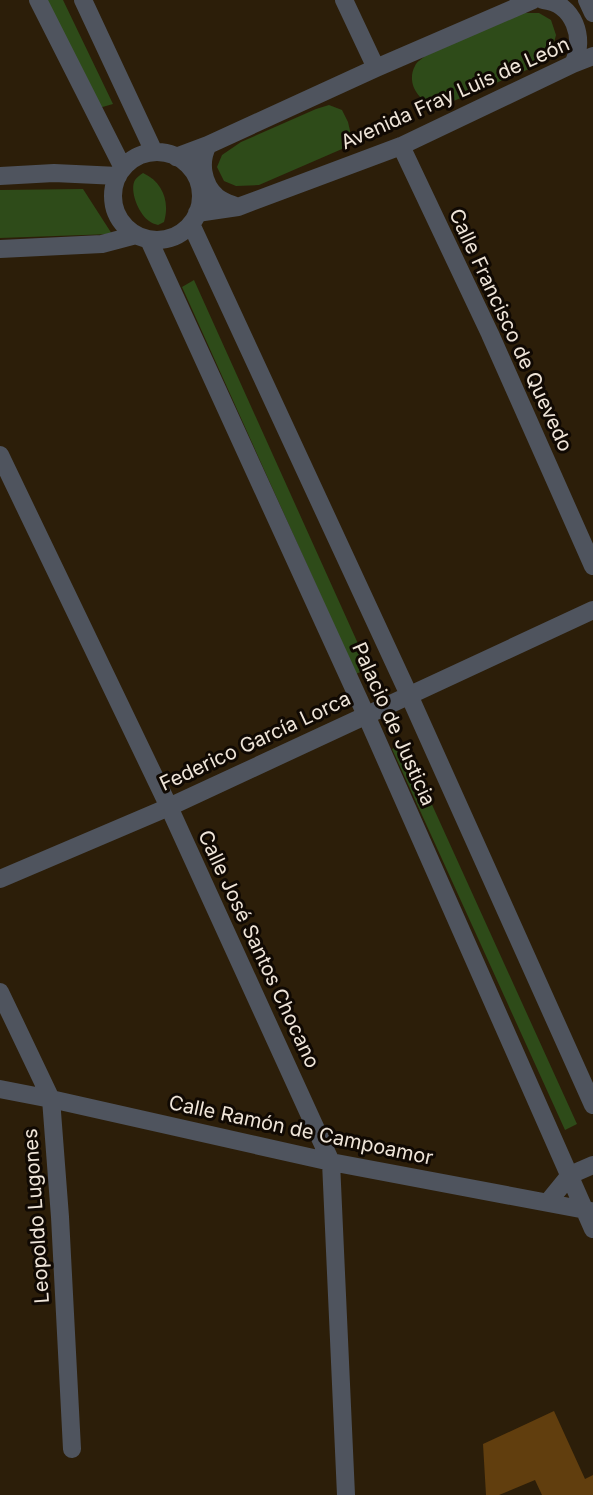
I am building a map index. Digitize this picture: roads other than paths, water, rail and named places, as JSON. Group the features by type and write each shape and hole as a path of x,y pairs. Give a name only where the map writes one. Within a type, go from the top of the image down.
{"street":[{"path":"38,0 120,172"},
{"path":"83,0 154,152"},
{"path":"344,0 376,68"},
{"path":"176,157 208,145 376,68 533,0"},
{"path":"543,0 559,5 573,19 578,45 577,56 573,64"},
{"path":"587,0 593,13"},
{"name":"Avenida Fray Luis de León","path":"194,218 238,207 401,146 593,56"},
{"path":"208,145 204,152 203,169 211,190 217,197 238,207"},
{"name":"Calle Francisco de Quevedo","path":"401,146 490,334 593,566"},
{"path":"0,249 102,244 143,237 161,240 183,232 194,218 201,200 200,187 187,164 164,153 142,154 132,160 120,172 113,189 113,202 117,216 125,227 143,237"},
{"path":"0,176 120,172"},
{"name":"Palacio de Justicia","path":"194,218 593,1105"},
{"name":"Palacio de Justicia","path":"143,237 366,715 570,1175 589,1210 593,1229"},
{"name":"Calle José Santos Chocano","path":"0,455 169,807 331,1162 346,1495"},
{"name":"Federico García Lorca","path":"0,879 169,807 593,610"},
{"name":"Leopoldo Lugones","path":"0,992 51,1099 72,1449"},
{"name":"Calle Ramón de Campoamor","path":"0,1089 331,1162 589,1210"},
{"path":"548,1202 570,1175 593,1165"}]}
